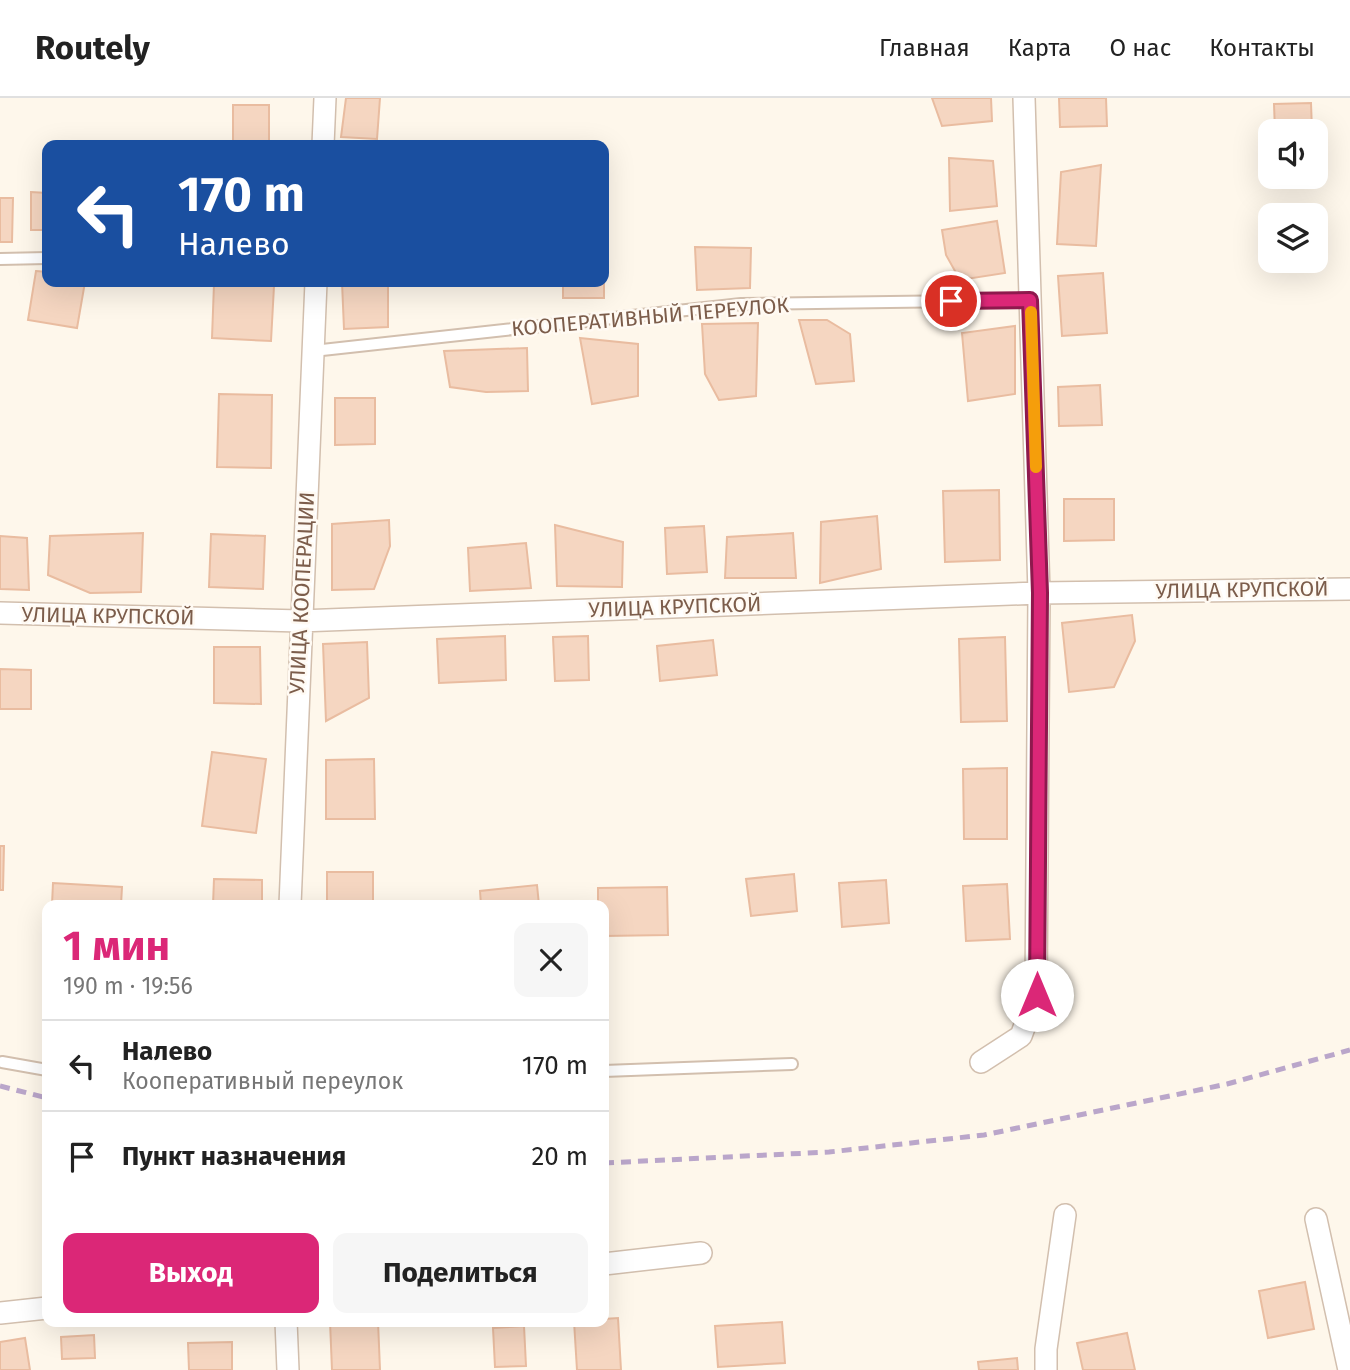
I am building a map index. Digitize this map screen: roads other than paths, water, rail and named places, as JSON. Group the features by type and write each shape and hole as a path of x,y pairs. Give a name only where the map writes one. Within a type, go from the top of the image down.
{"street":[{"path":"323,140 325,98"},
{"path":"981,1062 1021,1036 1037,995 1040,593 1024,98"},
{"name":"УЛИЦА КООПЕРАЦИИ","path":"290,900 316,287"},
{"name":"УЛИЦА КРУПСКОЙ","path":"0,613 300,621 1040,593 1350,589"},
{"path":"1046,1370 1046,1349 1065,1215"},
{"path":"1316,1219 1349,1370"},
{"path":"609,1263 701,1253"},
{"path":"0,1313 42,1309"},
{"path":"286,1327 288,1370"}],"lane":[{"path":"0,258 42,258"},
{"name":"КООПЕРАТИВНЫЙ ПЕРЕУЛОК","path":"313,351 741,304 1030,300"},
{"path":"2,1062 42,1069"},
{"path":"609,1070 792,1063"}],"railway":[{"path":"609,1163 829,1152 984,1135 1227,1084 1350,1050"},
{"path":"0,1086 42,1097"}]}
